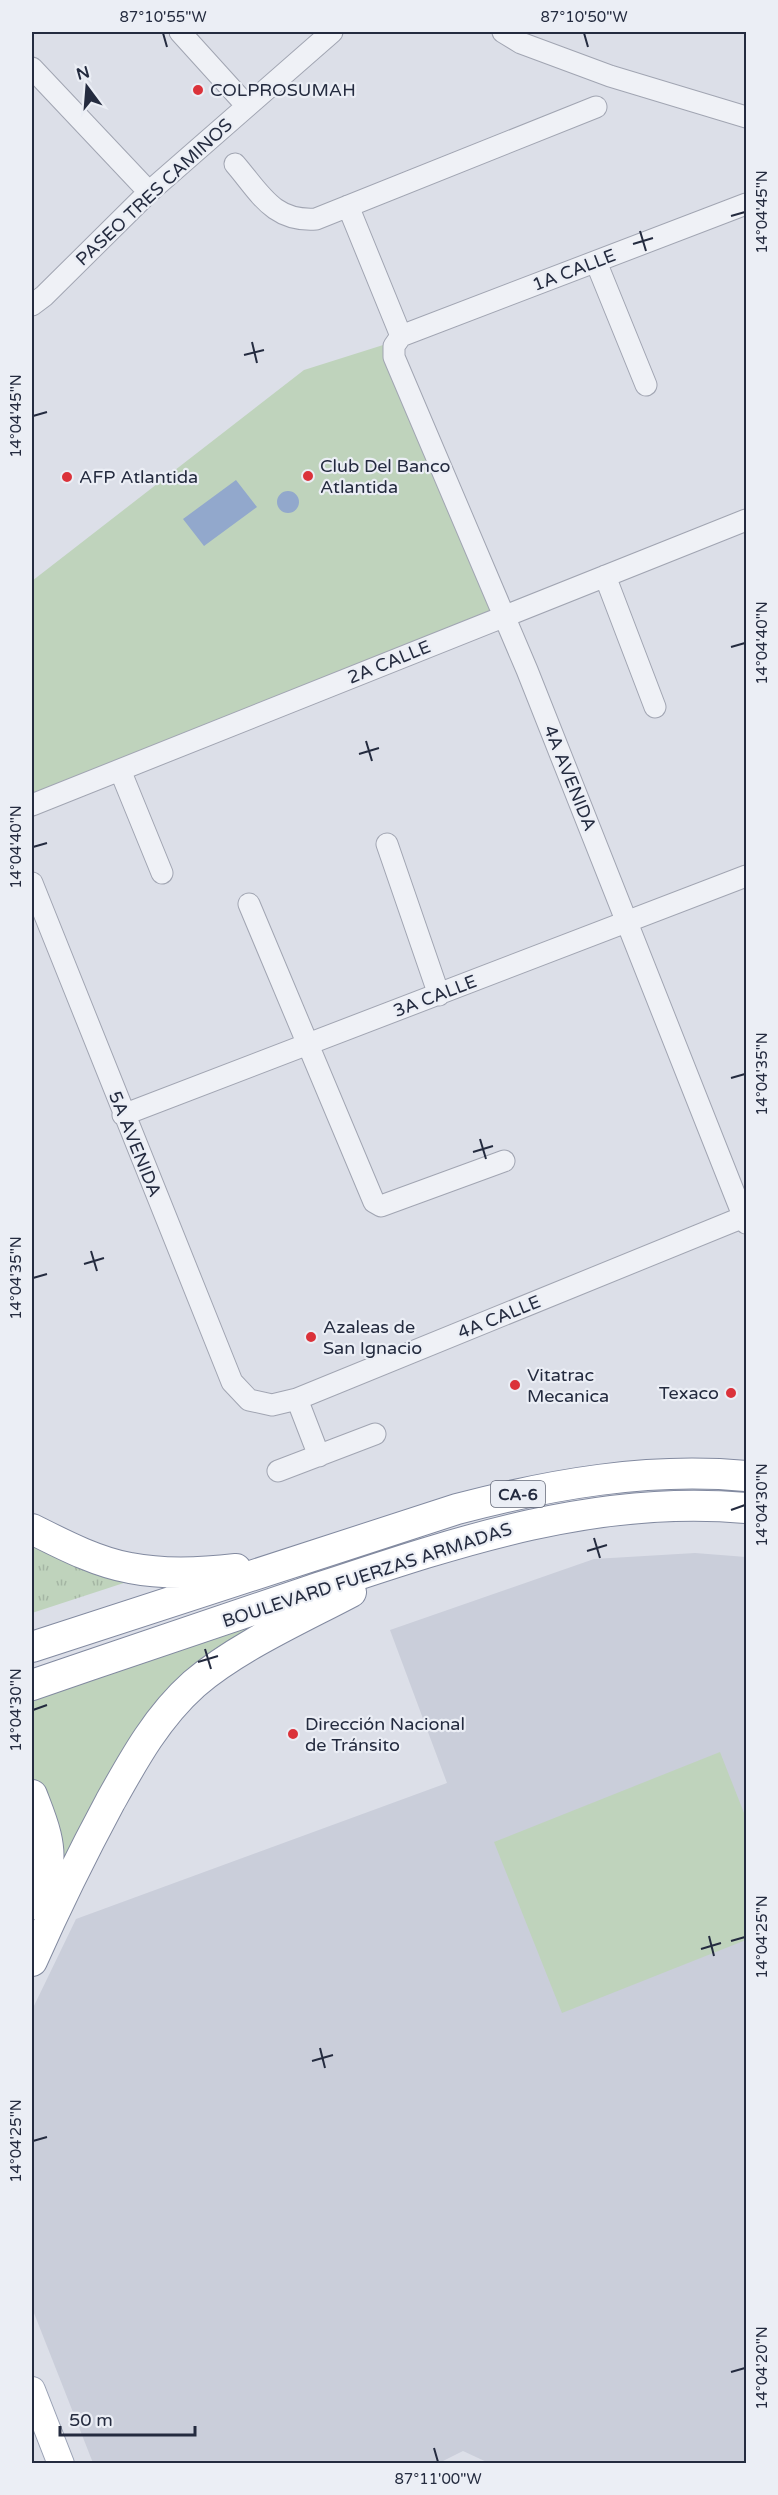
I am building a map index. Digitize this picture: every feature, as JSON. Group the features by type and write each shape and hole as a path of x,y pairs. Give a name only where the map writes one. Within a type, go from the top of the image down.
{"highway":[{"name":"BOULEVARD FUERZAS ARMADAS","path":"32,1647 457,1509 555,1486 646,1475 747,1476"},
{"name":"BOULEVARD FUERZAS ARMADAS","path":"32,1685 419,1554 515,1527 603,1512 681,1505 747,1508"},
{"path":"32,1529 69,1547 129,1568 175,1573 221,1571 298,1562"},
{"path":"32,1961 70,1875 141,1746 163,1716 194,1685 223,1662 419,1554"},
{"path":"32,1795 40,1816 47,1848 47,1868 32,1904"}],"main road":[{"path":"32,2390 61,2463"}],"street":[{"path":"180,32 247,106"},
{"name":"PASEO TRES CAMINOS","path":"36,295 149,192 332,32"},
{"path":"503,32 521,43 610,76 747,117"},
{"path":"32,68 149,192"},
{"path":"235,164 271,207 290,218 316,219 596,107"},
{"name":"1A CALLE","path":"401,336 747,204"},
{"path":"348,206 401,336"},
{"path":"596,262 646,385"},
{"name":"4A AVENIDA","path":"401,336 394,346 394,357 628,922 746,1219"},
{"name":"2A CALLE","path":"32,805 747,520"},
{"path":"605,576 655,707"},
{"path":"120,770 162,873"},
{"path":"387,844 439,995"},
{"name":"3A CALLE","path":"123,1115 747,876"},
{"name":"5A AVENIDA","path":"32,883 123,1115 232,1382 249,1400"},
{"path":"249,904 377,1205 381,1206 504,1161"},
{"name":"4A CALLE","path":"249,1400 272,1405 297,1399 746,1219"},
{"path":"297,1399 319,1456"},
{"path":"278,1471 375,1434"}],"shaded area":[{"path":"695,1553 746,1557 746,2463 491,2464 463,2451 437,2464 93,2463 32,2308 32,2010 76,1919 447,1783 390,1630 594,1559"}],"green space":[{"name":"Club Del Banco Atlantida","path":"399,340 399,355 501,611 32,800 32,581 304,370"},
{"path":"32,1540 136,1579 32,1613"},
{"path":"281,1617 195,1674 32,1936 44,1795 32,1777 32,1700"},
{"path":"720,1752 746,1818 746,1940 562,2013 494,1842"}],"water":[{"path":"236,480 257,507 204,546 183,519"},
{"path":"288,491 296,494 299,502 296,510 288,513 280,510 277,502 280,494"}],"place":[{"name":"COLPROSUMAH","path":"198,90"},
{"name":"Club Del Banco Atlantida","path":"308,476"},
{"name":"AFP Atlantida","path":"67,477"},
{"name":"Azaleas de San Ignacio","path":"311,1337"},
{"name":"Vitatrac Mecanica","path":"515,1385"},
{"name":"Texaco","path":"731,1393"},
{"name":"Dirección Nacional de Tránsito","path":"293,1734"}]}
